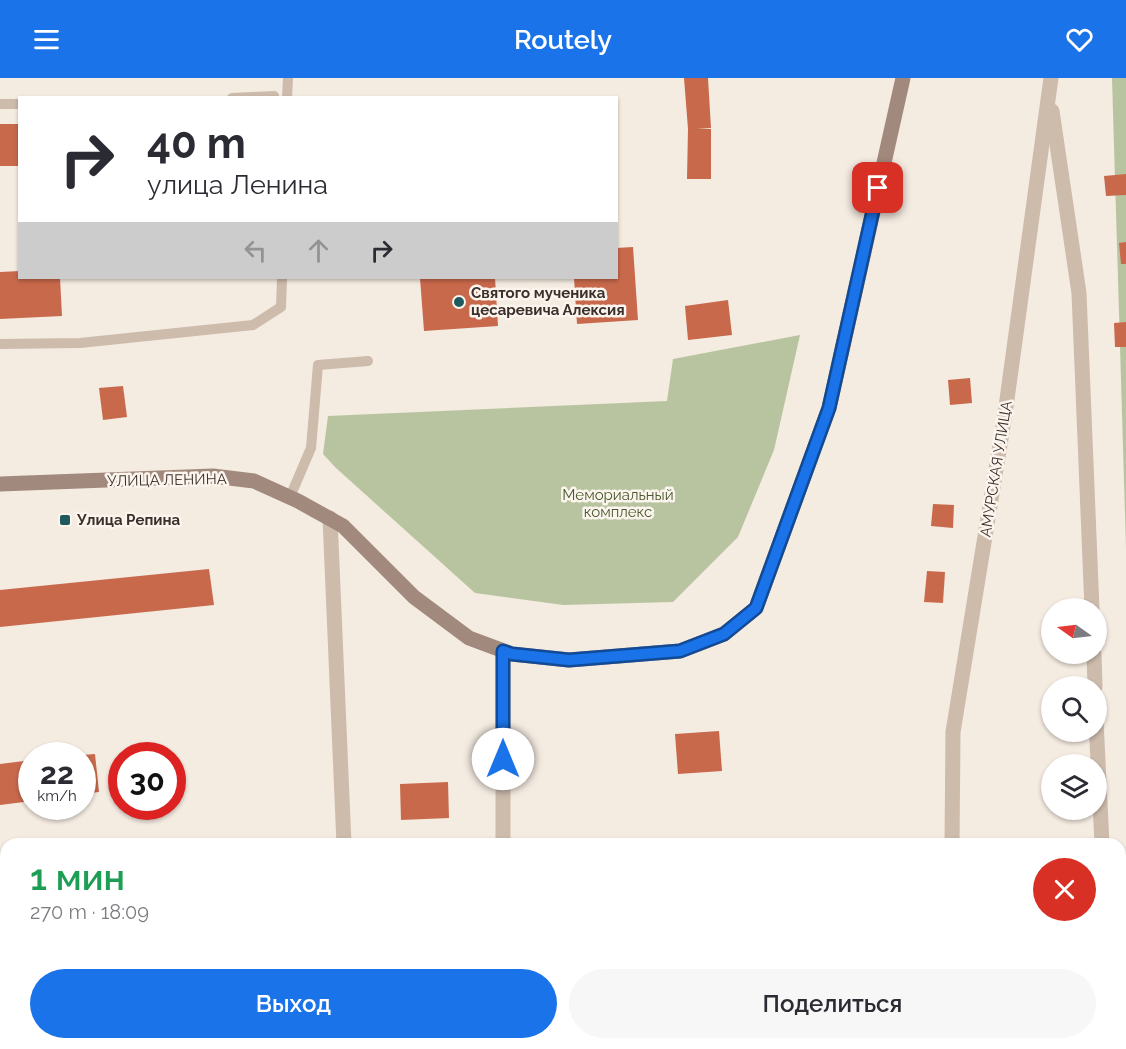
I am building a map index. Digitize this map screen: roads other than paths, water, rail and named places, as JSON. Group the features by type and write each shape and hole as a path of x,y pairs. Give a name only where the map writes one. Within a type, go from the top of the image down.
{"main road":[{"name":"УЛИЦА ЛЕНИНА","path":"0,484 213,476 254,481 290,497 343,526 414,597 469,638 512,654 569,660 680,651 724,634 756,608 829,408 903,78"}],"street":[{"name":"АМУРСКАЯ УЛИЦА","path":"1051,86 1079,293 1092,598"},
{"name":"АМУРСКАЯ УЛИЦА","path":"952,838 953,732 1005,414 1051,86"},
{"path":"330,518 344,838"},
{"path":"503,651 503,838"},
{"path":"1097,742 1102,838"}],"lane":[{"path":"287,96 288,78"},
{"path":"0,105 18,104"},
{"path":"0,344 80,343 253,325 280,307 282,279"},
{"path":"290,497 311,448 318,365 368,361"}],"place":[{"name":"Святого мученика цесаревича Алексия","path":"459,302"},
{"name":"Улица Репина","path":"65,520"}],"park label":[{"name":"Мемориальный комплекс","path":"618,504"}]}
